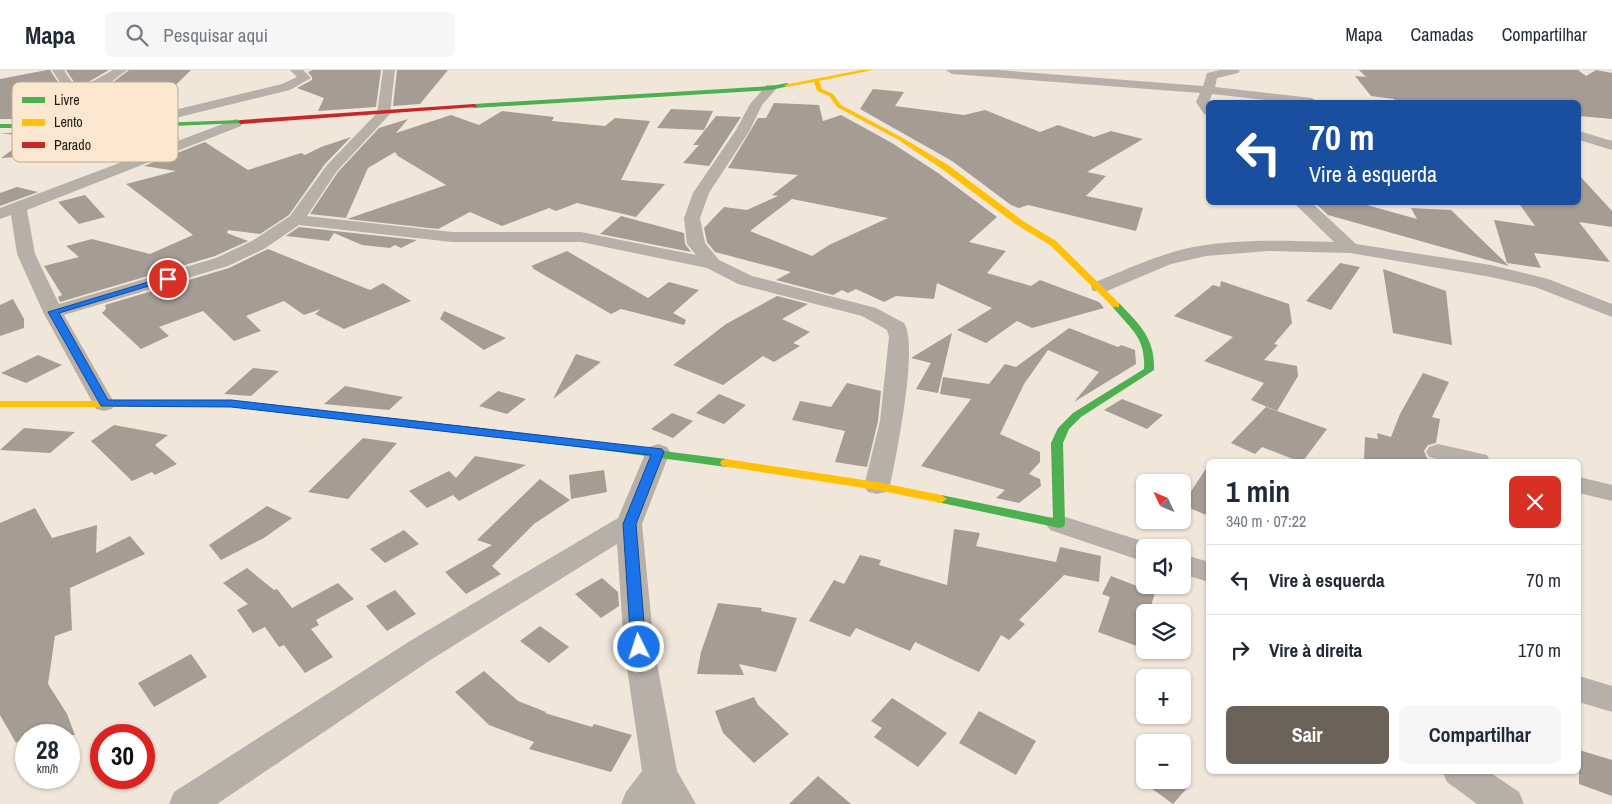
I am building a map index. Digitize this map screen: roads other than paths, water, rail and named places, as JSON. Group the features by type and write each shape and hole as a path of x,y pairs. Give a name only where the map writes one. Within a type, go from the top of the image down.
{"street":[{"path":"58,70 64,82"},
{"path":"104,82 122,70"},
{"path":"178,113 292,85 306,78 296,70"},
{"path":"53,312 222,262 258,245 296,220 332,168 384,114 389,70"},
{"path":"178,125 384,114 501,104 771,88 870,70"},
{"path":"952,70 1208,90 1295,100"},
{"path":"1206,107 1202,102 1208,90 1210,73 1234,70"},
{"path":"816,80 820,90 832,96 839,106 930,158 1020,223 1053,243 1100,287 1142,333 1151,354 1149,370 1077,415 1064,428 1057,443 1059,524"},
{"path":"713,264 696,244 692,218 701,193 744,130 756,104 771,88"},
{"path":"178,147 236,123"},
{"path":"1581,135 1612,137"},
{"path":"1581,136 1612,146"},
{"path":"0,214 140,162"},
{"path":"1304,205 1350,248"},
{"path":"18,207 26,254 53,312 104,404"},
{"path":"296,220 439,237 509,240 561,235 581,237 713,264 744,280 869,312 897,327 899,338 892,420 878,486"},
{"path":"1100,287 1184,255 1219,248 1258,246 1350,248 1491,271 1541,283 1612,310"},
{"path":"0,404 231,404 658,452 878,486 1059,524 1136,549"},
{"path":"658,452 629,524 639,647 660,775 678,804"},
{"path":"1438,452 1469,459"},
{"path":"1581,485 1612,493"},
{"path":"187,804 421,650 629,524"},
{"path":"1191,567 1206,571"},
{"path":"1581,690 1612,699"},
{"path":"1463,774 1506,804"},
{"path":"639,804 660,775"}]}
